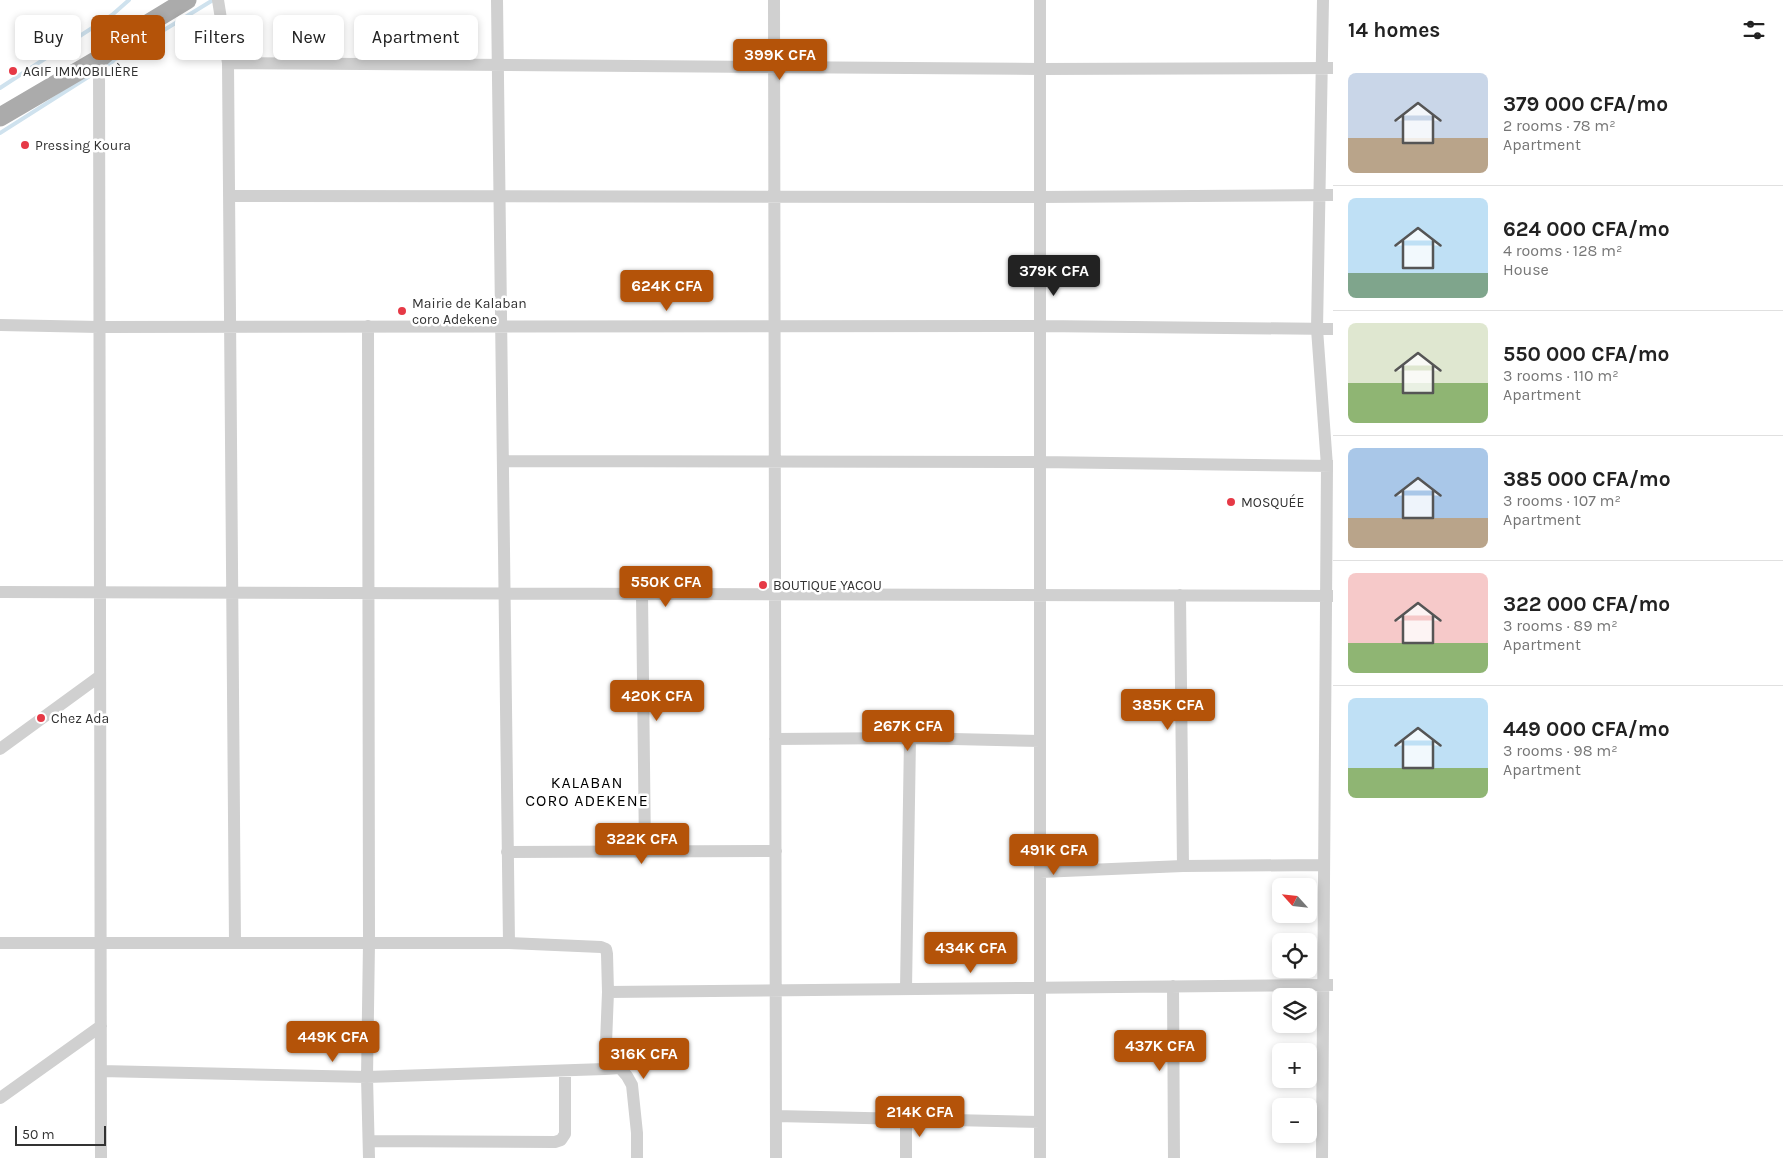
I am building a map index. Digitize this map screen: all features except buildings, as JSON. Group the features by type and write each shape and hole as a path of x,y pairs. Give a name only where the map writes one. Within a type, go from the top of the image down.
{"main road":[{"path":"159,15 177,3"},
{"path":"0,117 97,60"}],"street":[{"path":"218,0 228,62 235,943"},
{"path":"497,0 508,943"},
{"path":"774,0 776,1158"},
{"path":"1040,0 1040,1158"},
{"path":"1322,1158 1327,1124 1328,985 1324,865 1329,738 1330,596 1330,466 1317,329 1318,194 1328,68 1323,0"},
{"path":"99,60 101,1158"},
{"path":"228,62 1040,69 1328,68"},
{"path":"229,196 1040,197 1333,195"},
{"path":"0,325 775,325 1333,329"},
{"path":"368,326 369,943 367,1077 369,1158"},
{"path":"502,461 1040,462 1330,466"},
{"path":"0,592 1330,596"},
{"path":"642,594 645,851"},
{"path":"1180,595 1183,866"},
{"path":"0,750 100,676"},
{"path":"775,739 910,738 1040,741"},
{"path":"906,989 910,738"},
{"path":"507,852 776,851"},
{"path":"1040,872 1183,866 1324,865"},
{"path":"0,943 508,943 602,947 606,949 607,954 608,992 605,1069"},
{"path":"608,992 1328,985"},
{"path":"1173,986 1174,1158"},
{"path":"0,1098 101,1026"},
{"path":"101,1071 367,1077 620,1068 632,1085 637,1133 637,1158"},
{"path":"370,1141 555,1142 561,1140 565,1134 565,1070"},
{"path":"776,1116 1040,1122"},
{"path":"906,1118 906,1158"}],"waterway":[{"path":"0,88 112,15 129,0"},
{"path":"102,68 213,0"},
{"path":"0,133 96,72"}],"place":[{"name":"AGIF IMMOBILIÈRE","path":"13,71"},
{"name":"Pressing Koura","path":"25,145"},
{"name":"Mairie de Kalaban coro Adekene","path":"402,311"},
{"name":"MOSQUÉE","path":"1231,502"},
{"name":"BOUTIQUE YACOU","path":"763,585"},
{"name":"Chez Ada","path":"41,718"}],"district":[{"name":"KALABAN CORO ADEKENE","path":"587,791"}]}
